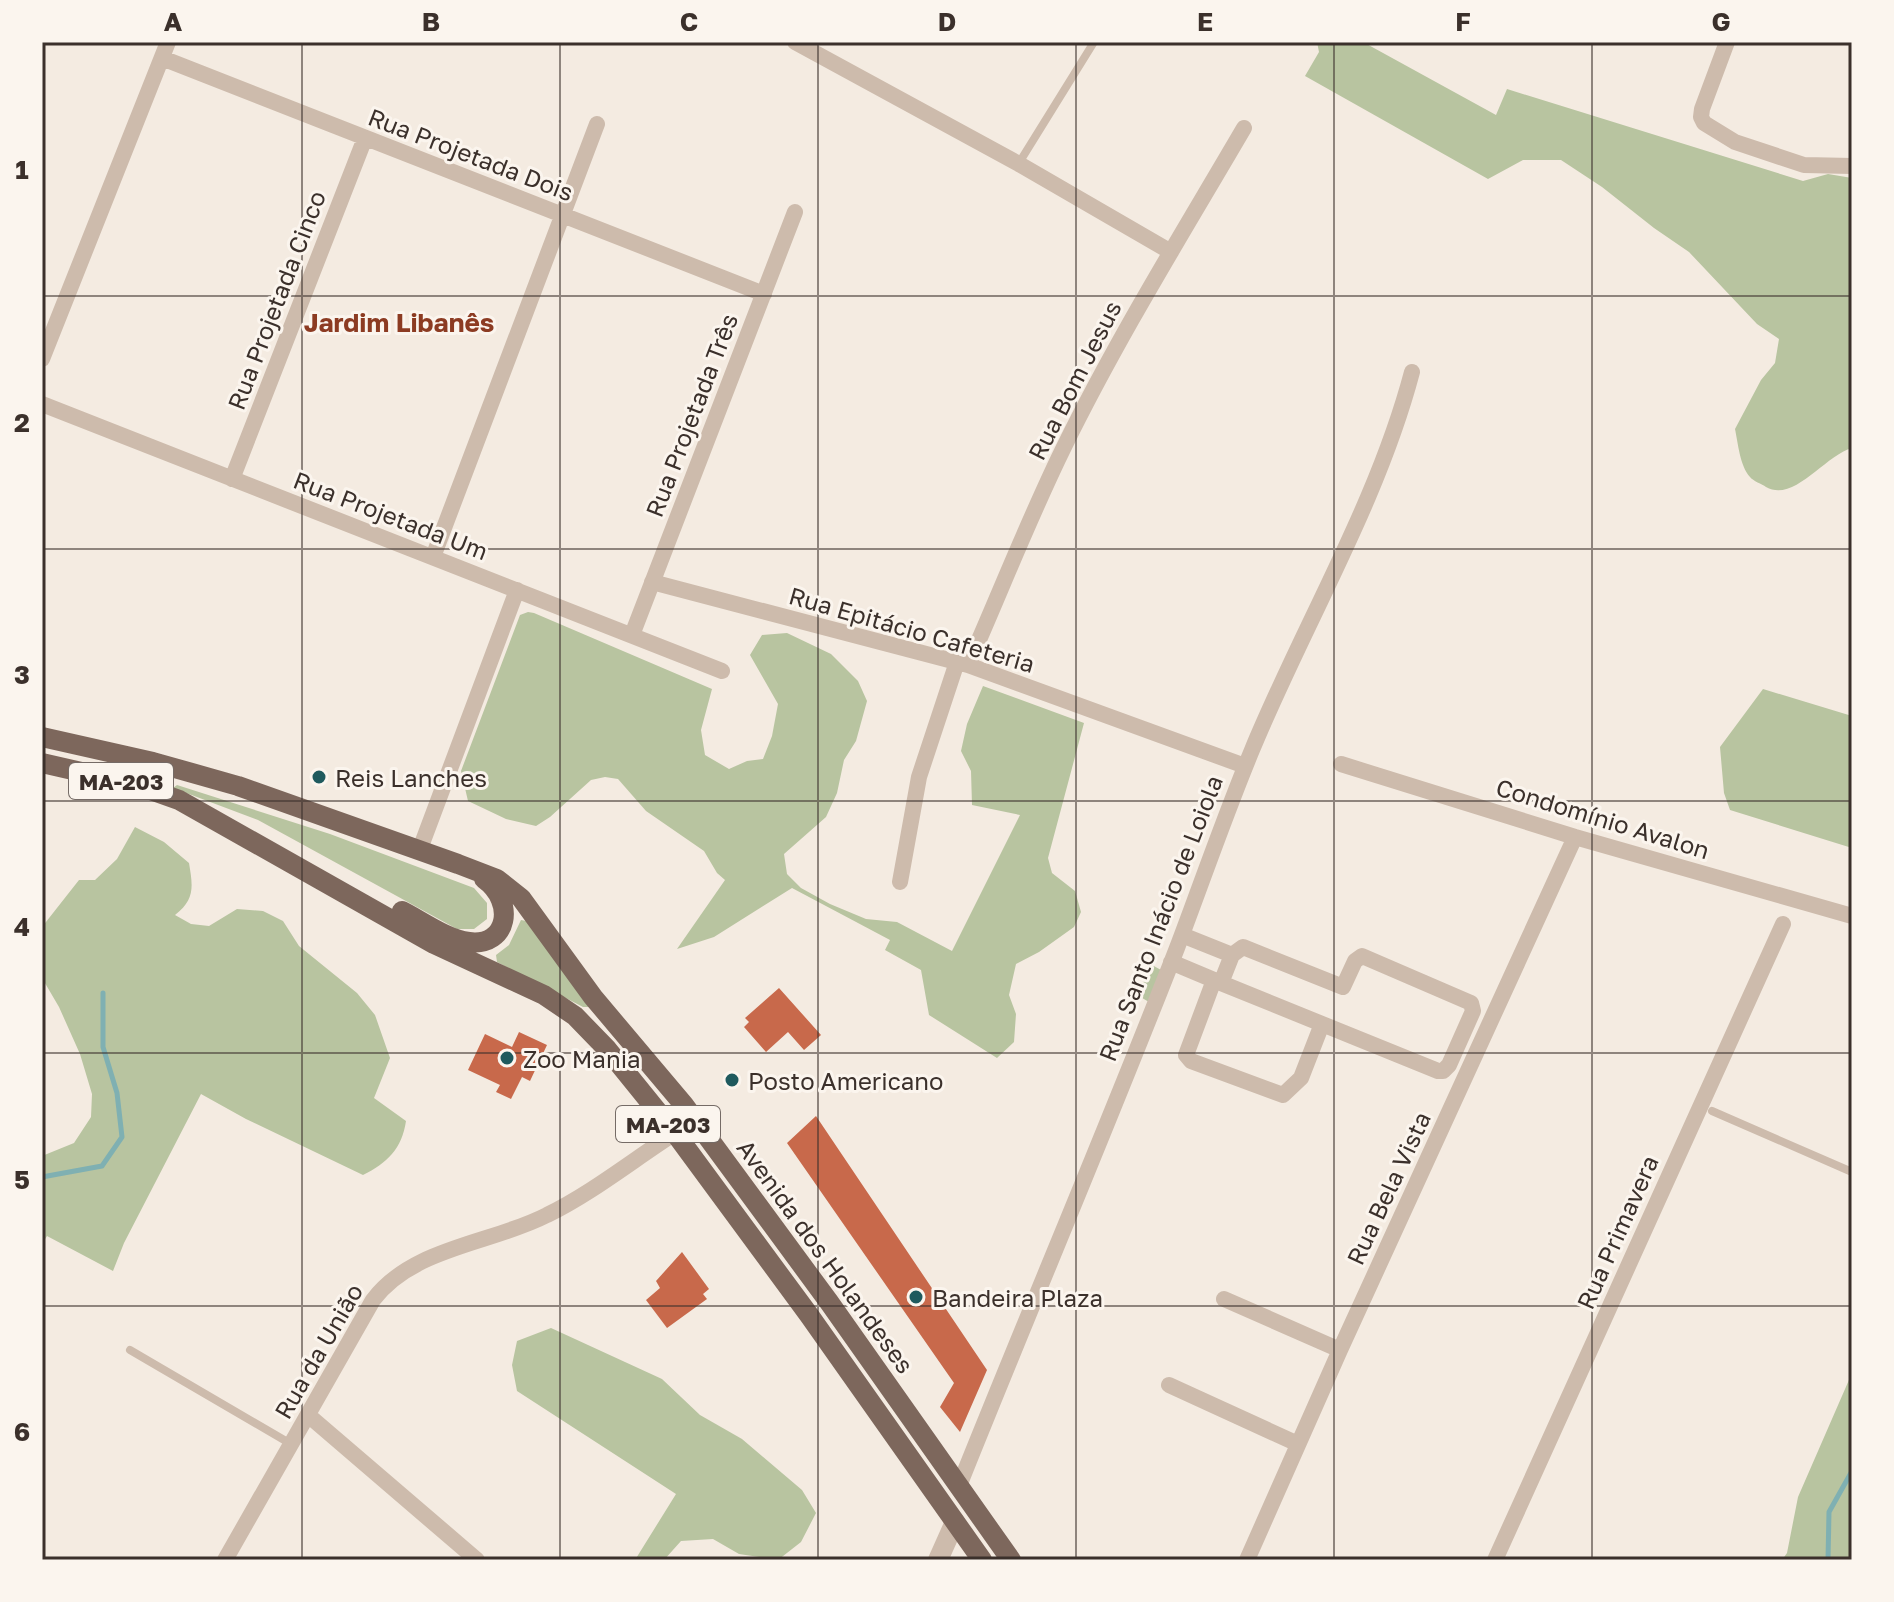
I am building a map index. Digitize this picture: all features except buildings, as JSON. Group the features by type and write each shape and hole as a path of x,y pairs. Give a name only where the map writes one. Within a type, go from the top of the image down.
{"main road":[{"name":"Avenida dos Holandeses","path":"42,737 194,773 420,849 497,879 521,898 593,997 684,1105 829,1302 1011,1560"},
{"name":"Avenida dos Holandeses","path":"42,763 142,787 198,809 434,944 562,1005 607,1049 675,1133 809,1315 982,1560"},
{"path":"198,809 454,937 479,942 490,938 500,928 505,916 504,902 491,884 458,864"}],"street":[{"path":"42,359 168,42"},
{"path":"1727,42 1702,109 1704,123 1735,142 1804,165 1852,166"},
{"path":"802,43 1171,252"},
{"name":"Rua Projetada Dois","path":"162,58 764,294"},
{"path":"433,557 597,124"},
{"name":"Rua Bom Jesus","path":"900,882 919,777 962,664 1062,450 1131,318 1244,128"},
{"name":"Rua Projetada Cinco","path":"232,479 365,138"},
{"name":"Rua Projetada Três","path":"632,635 795,212"},
{"name":"Rua Santo Inácio de Loiola","path":"959,1486 1182,935 1279,683 1368,497 1395,431 1412,372"},
{"name":"Rua Projetada Um","path":"42,404 722,671"},
{"name":"Rua Epitácio Cafeteria","path":"652,582 962,664 1245,766"},
{"path":"420,849 517,590"},
{"name":"Condomínio Avalon","path":"1341,764 1575,837 1852,916"},
{"name":"Rua Bela Vista","path":"1247,1560 1575,837"},
{"name":"Rua Primavera","path":"1495,1560 1706,1108 1783,924"},
{"path":"1182,935 1232,955"},
{"path":"1171,962 1217,981 1322,1024 1438,1071 1449,1065 1473,1011 1471,1003 1362,956 1355,961 1343,987 1243,947 1232,955 1217,981 1186,1055 1191,1061 1283,1095 1301,1078 1322,1024"},
{"name":"Rua da União","path":"225,1560 373,1300 392,1280 427,1259 547,1215 675,1133"},
{"path":"1224,1299 1340,1350"},
{"path":"1169,1385 1298,1444"},
{"path":"308,1415 477,1560"},
{"path":"938,1560 955,1522"}],"lane":[{"path":"1019,164 1094,42"},
{"path":"1706,1108 1852,1172"},
{"path":"130,1350 291,1444"}],"green space":[{"path":"1317,42 1363,42 1496,115 1507,89 1803,181 1828,174 1852,178 1852,448 1787,489 1766,487 1751,478 1742,461 1735,429 1761,380 1775,363 1779,339 1757,324 1689,252 1561,160 1523,160 1488,179 1305,76 1319,52"},
{"path":"528,612 712,689 701,730 705,755 729,769 747,761 763,759 772,736 778,704 750,655 762,635 787,633 831,654 858,681 867,701 856,741 844,760 837,793 826,817 784,854 787,874 801,888 830,904 866,919 897,922 952,951 1020,815 972,805 971,771 961,751 967,724 983,686 1084,723 1048,858 1052,873 1075,891 1081,912 1074,927 1016,964 1009,995 1016,1014 1014,1042 997,1058 929,1015 921,970 885,950 890,940 792,888 714,937 677,949 725,880 704,851 646,811 618,779 605,777 591,780 536,826 506,819 468,801 461,771 520,615"},
{"path":"1763,689 1852,716 1852,848 1730,810 1724,793 1720,747"},
{"path":"177,785 330,834 474,888 487,903 487,919 474,929 457,929 258,820 173,788"},
{"path":"135,827 164,842 189,863 191,892 186,904 175,915 191,924 209,926 237,909 263,911 283,921 299,946 357,993 375,1015 390,1058 374,1098 406,1121 401,1140 392,1154 363,1175 201,1094 124,1243 113,1271 47,1236 42,1244 42,1156 74,1143 91,1117 92,1094 80,1054 42,978 42,927 79,880 95,880 117,859"},
{"path":"521,920 526,921 590,1007 583,1007 497,962 496,955 509,945"},
{"path":"1152,965 1161,970 1149,1002 1137,995"},
{"path":"551,1328 662,1379 700,1415 742,1439 802,1490 816,1513 801,1542 778,1560 739,1554 713,1539 681,1541 664,1560 635,1560 676,1494 517,1391 512,1365 517,1341"},
{"path":"1852,1373 1852,1560 1782,1560 1787,1553 1798,1497"}],"waterway":[{"path":"42,1177 102,1166 122,1137 117,1093 103,1047 103,993"},
{"path":"1828,1560 1829,1512 1852,1471"}],"place":[{"name":"Reis Lanches","path":"319,777"},
{"name":"Zoo Mania","path":"507,1058"},
{"name":"Posto Americano","path":"732,1080"},
{"name":"Bandeira Plaza","path":"916,1297"}],"district":[{"name":"Jardim Libanês","path":"399,322"}]}
